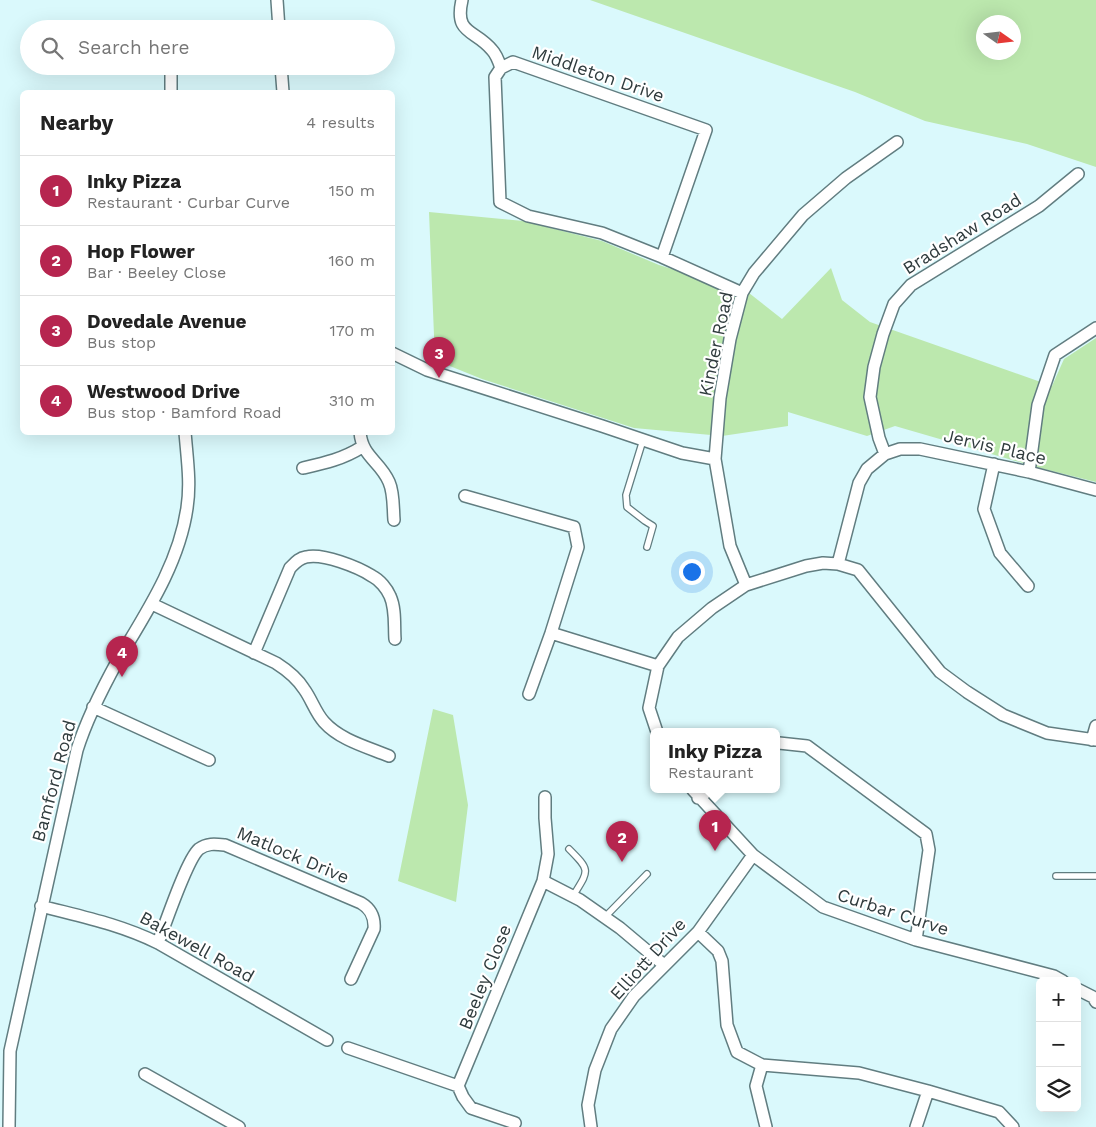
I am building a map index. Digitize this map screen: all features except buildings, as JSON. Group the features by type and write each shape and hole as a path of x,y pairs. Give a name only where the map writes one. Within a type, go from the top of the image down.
{"street":[{"path":"277,0 278,20"},
{"path":"462,0 459,14 464,27 492,50 501,68 495,77 500,202 528,216 602,233 662,257 742,293"},
{"name":"Middleton Drive","path":"501,68 512,62 706,130 662,257"},
{"path":"169,75 171,90"},
{"path":"282,75 283,90"},
{"name":"Kinder Road","path":"746,585 730,546 715,459 720,398 730,339 742,293 754,273 803,215 846,178 898,142"},
{"name":"Bradshaw Road","path":"886,454 879,438 870,397 874,367 894,304 911,285 1039,206 1078,174"},
{"path":"1029,472 1038,405 1055,355 1096,328"},
{"path":"395,354 427,370 682,453 715,459"},
{"name":"Bamford Road","path":"9,1127 10,1051 77,750 93,707 117,662 152,604 172,559 183,527 189,486 185,435"},
{"path":"360,435 362,447 384,472 390,483 394,520"},
{"path":"303,468 327,463 346,456 362,447"},
{"name":"Jervis Place","path":"886,454 900,449 920,449 1029,472 1096,490"},
{"path":"838,564 859,483 867,468 886,454"},
{"path":"994,464 984,509 1000,553 1028,586"},
{"path":"465,496 574,527 578,547 551,633 529,694"},
{"path":"254,653 290,568 297,560 306,557 325,557 361,570 374,577 383,585 390,597 393,608 395,639"},
{"path":"656,728 649,708 658,666 678,638 712,608 746,585 806,566 823,563 838,564 858,570 940,672 1003,715 1047,733 1094,740 1096,726"},
{"path":"152,604 276,663 288,671 305,690 324,722 345,738 389,756"},
{"path":"551,633 658,666"},
{"path":"93,707 210,760"},
{"path":"780,743 807,746 926,834 929,850 916,940"},
{"name":"Curbar Curve","path":"696,794 753,855 823,907 916,940 1056,977"},
{"name":"Beeley Close","path":"458,1086 543,881 548,854 545,798"},
{"name":"Matlock Drive","path":"158,943 181,882 196,851 205,845 225,845 361,903 368,908 373,916 374,930 351,979"},
{"name":"Elliott Drive","path":"591,1127 588,1105 595,1070 611,1030 634,996 698,932 753,855"},
{"path":"543,881 572,896 604,918 664,965"},
{"name":"Bakewell Road","path":"42,906 108,922 132,930 327,1040"},
{"path":"698,932 718,951 722,961 727,1025 737,1052 762,1065 859,1073 928,1091 999,1112 1013,1127"},
{"path":"1081,991 1095,998"},
{"path":"348,1048 458,1086 471,1108 515,1123"},
{"path":"762,1065 756,1086 766,1127"},
{"path":"145,1074 239,1127"},
{"path":"916,1127 928,1091"}],"lane":[{"path":"643,440 626,495 627,507 653,526 647,547"},
{"path":"569,848 584,863 586,870 584,878 572,896"},
{"path":"604,918 647,874"},
{"path":"1056,876 1096,876"}],"green space":[{"path":"590,0 1096,0 1096,167 1027,144 925,121 855,92"},
{"path":"429,212 523,221 602,241 659,265 749,293 782,319 831,268 842,300 870,322 1052,386 1064,359 1096,338 1096,482 1040,468 895,426 867,436 788,412 788,426 722,436 634,428 482,379 435,360"},
{"path":"433,709 453,715 468,805 456,902 398,881"}],"place":[{"name":"Dovedale Avenue","path":"439,378"},
{"name":"Westwood Drive","path":"122,677"},
{"name":"Inky Pizza","path":"715,851"},
{"name":"Hop Flower","path":"622,862"}]}
